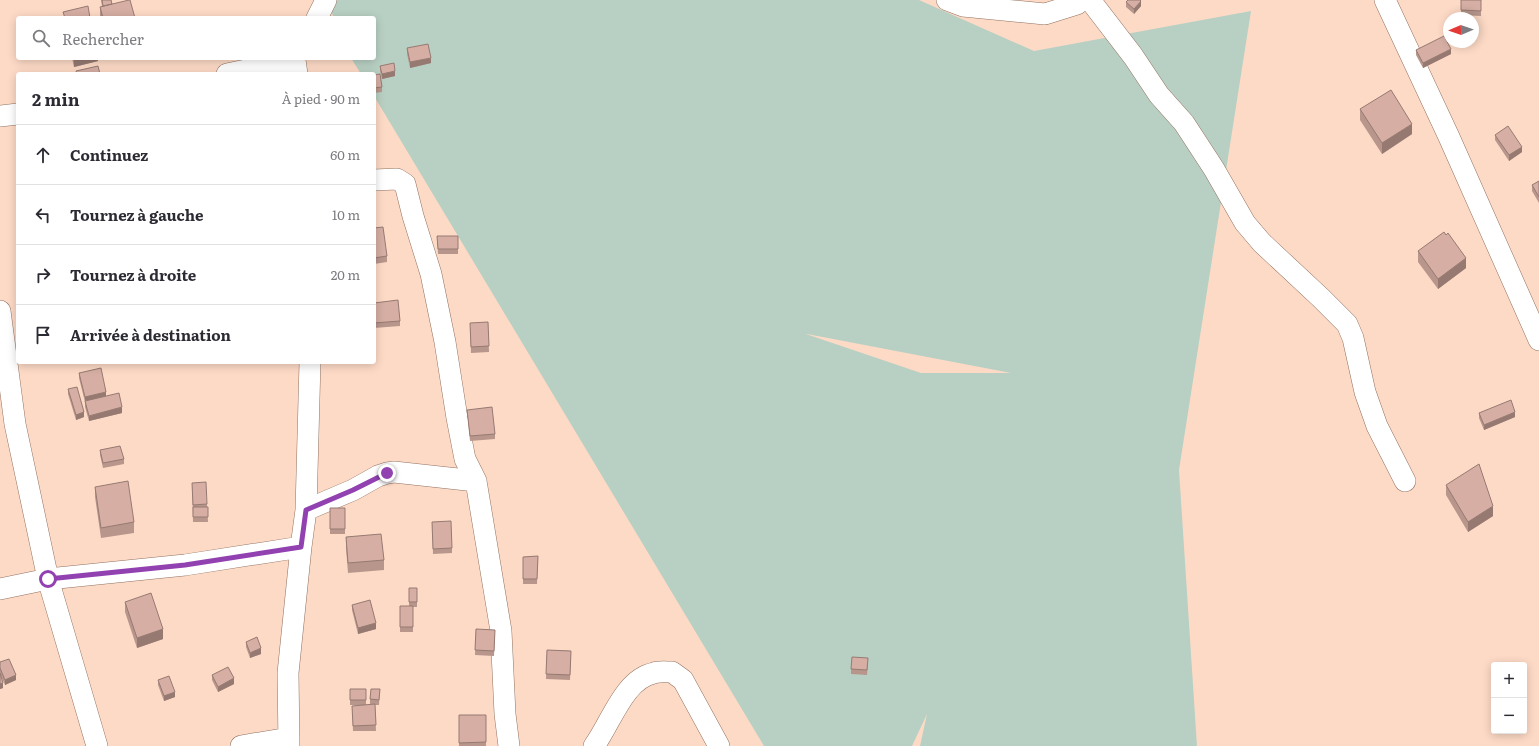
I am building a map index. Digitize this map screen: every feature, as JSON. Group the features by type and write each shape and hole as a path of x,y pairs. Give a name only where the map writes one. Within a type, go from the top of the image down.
{"street":[{"path":"318,16 326,0"},
{"path":"958,2 1045,14 1076,4 1081,0"},
{"path":"1090,0 1133,56 1160,95 1184,123 1210,163 1245,223 1262,243 1321,298 1346,324 1353,338 1365,392 1377,426 1405,481"},
{"path":"1385,0 1449,137 1539,340"},
{"path":"241,72 296,64"},
{"path":"0,116 16,114"},
{"path":"376,180 397,179 405,184 431,274 445,342 465,459 476,481 501,631 505,714 509,746"},
{"path":"0,311 15,424 48,579 97,746"},
{"path":"241,746 289,742 288,673 306,510 310,364"},
{"path":"306,510 353,490 387,473 394,472 476,481"},
{"path":"0,589 48,579 185,565 301,547"},
{"path":"594,746 627,690 640,678 654,673 672,672 683,680 719,746"}],"green space":[{"path":"327,0 919,0 1034,51 1251,11 1179,470 1197,746 920,746 927,714 912,746 764,746 376,99 376,72 360,72 352,60 376,60 376,16 333,16","holes":["806,334 1011,373 921,373"]}],"building":[{"path":"102,0 111,0 112,4 103,6"},
{"path":"130,0 134,16 102,16 100,7"},
{"path":"1128,0 1141,1 1134,9 1126,2"},
{"path":"1461,0 1481,0 1481,11 1461,10"},
{"path":"88,6 90,16 64,16 63,12"},
{"path":"1443,36 1443,48 1451,49 1423,63 1416,50"},
{"path":"428,44 431,58 410,62 407,48"},
{"path":"394,63 395,71 382,74 380,66"},
{"path":"98,66 100,72 76,72"},
{"path":"380,74 382,87 376,88 376,75"},
{"path":"1391,90 1412,124 1382,143 1360,109"},
{"path":"1508,126 1522,147 1509,155 1495,135"},
{"path":"1539,181 1539,197 1532,185"},
{"path":"383,227 387,256 376,258 376,228"},
{"path":"1444,232 1446,235 1448,233 1466,258 1438,279 1418,251"},
{"path":"437,236 458,236 458,249 438,249"},
{"path":"398,300 400,321 376,323 376,303"},
{"path":"488,322 489,346 471,347 470,323"},
{"path":"101,368 106,392 85,397 79,373"},
{"path":"77,387 84,412 76,415 68,389"},
{"path":"119,393 122,407 89,416 85,401"},
{"path":"1511,400 1515,412 1484,425 1479,413"},
{"path":"492,407 495,434 470,436 467,410"},
{"path":"120,446 124,459 103,463 100,450"},
{"path":"1479,464 1493,506 1468,522 1446,485"},
{"path":"128,481 134,522 101,528 95,487"},
{"path":"206,482 207,504 193,505 192,483"},
{"path":"193,507 208,507 208,517 193,517"},
{"path":"330,508 345,508 345,529 330,529"},
{"path":"451,521 452,548 433,549 432,522"},
{"path":"381,534 384,560 348,563 346,537"},
{"path":"538,556 537,579 523,579 523,557"},
{"path":"409,588 417,588 417,602 409,602"},
{"path":"151,593 163,629 137,638 125,602"},
{"path":"370,600 376,623 358,628 352,605"},
{"path":"400,606 413,606 413,627 400,627"},
{"path":"476,629 495,630 494,651 475,650"},
{"path":"257,637 261,648 250,653 246,642"},
{"path":"547,650 571,651 570,675 546,674"},
{"path":"852,657 868,658 867,670 851,669"},
{"path":"9,659 16,675 5,680 0,668 0,662"},
{"path":"228,667 234,678 218,687 212,675"},
{"path":"0,673 3,683 0,684"},
{"path":"169,676 175,692 164,696 158,680"},
{"path":"350,689 366,689 366,700 350,700"},
{"path":"371,689 380,689 379,700 370,699"},
{"path":"375,704 376,725 353,726 352,706"},
{"path":"459,715 486,715 486,742 459,743"}],"route":[{"path":"48,579 185,565 301,547 306,510 353,490 378,476 387,473"}]}
